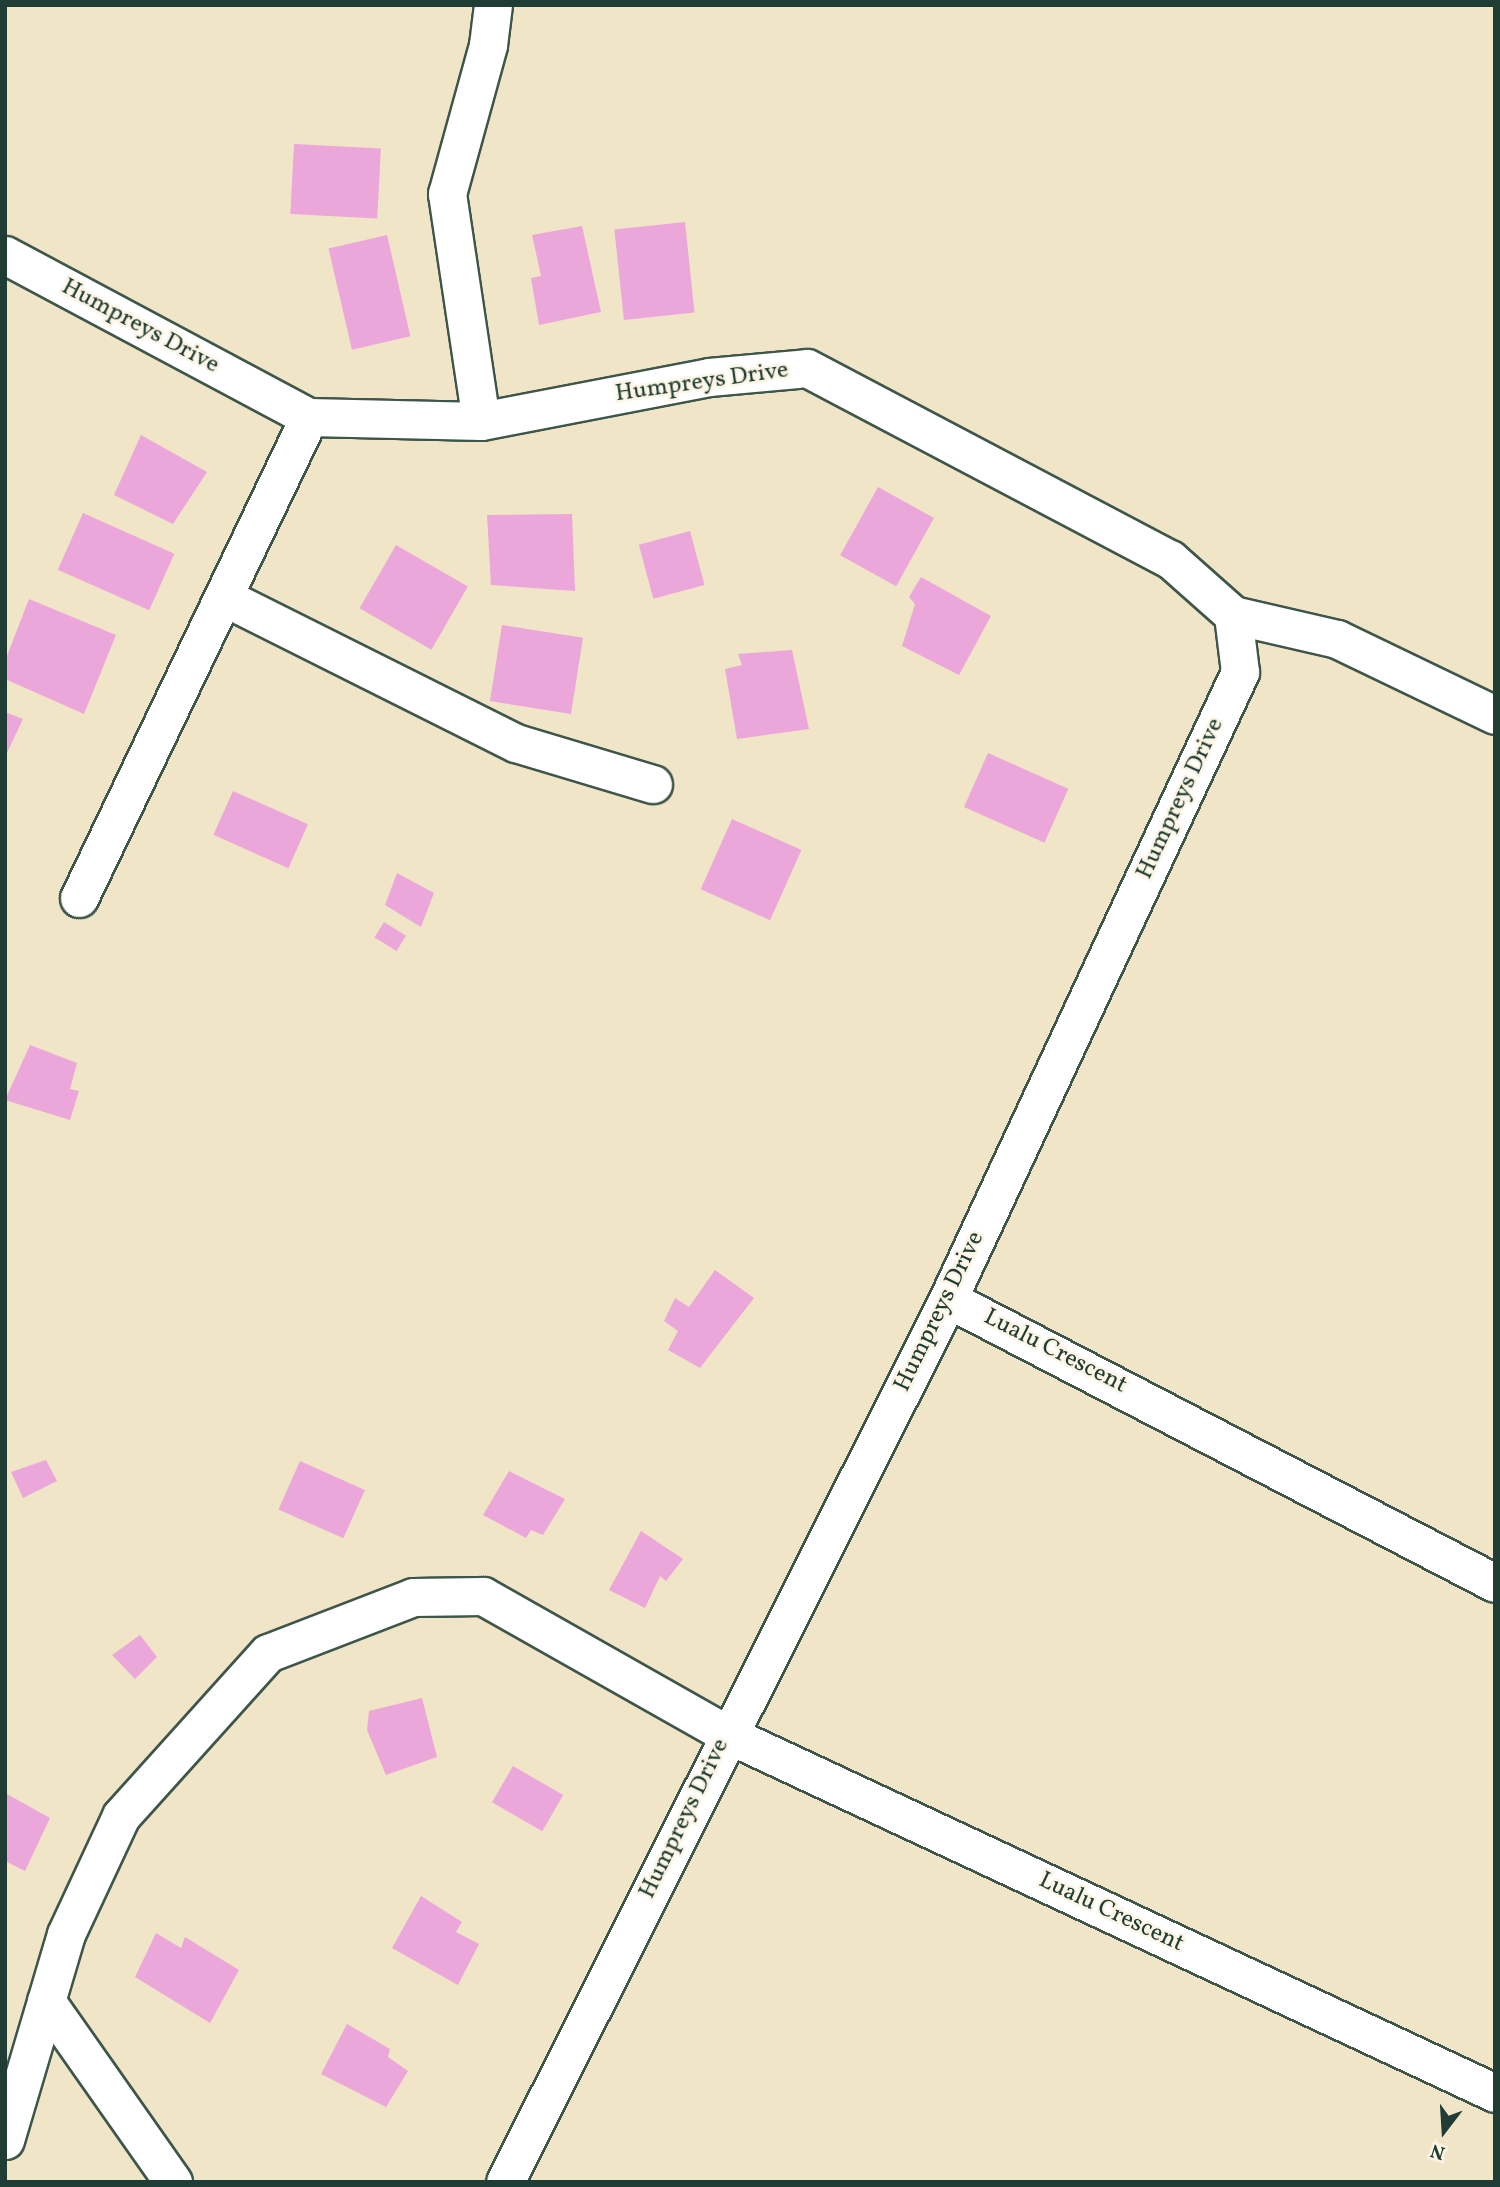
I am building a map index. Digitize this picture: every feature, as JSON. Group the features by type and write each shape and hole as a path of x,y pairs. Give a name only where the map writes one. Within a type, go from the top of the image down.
{"street":[{"path":"481,421 447,194 488,45 493,5"},
{"name":"Humpreys Drive","path":"5,255 309,417 481,421 709,377 807,368 1170,559 1233,615 1240,672 948,1299 727,1734 505,2182"},
{"path":"79,898 226,598 309,417"},
{"path":"226,598 516,743 653,785"},
{"path":"1233,615 1337,639 1495,715"},
{"name":"Lualu Crescent","path":"948,1299 1495,1583"},
{"name":"Lualu Crescent","path":"5,2140 66,1934 121,1816 268,1653 413,1597 483,1596 727,1734 1495,2093"},
{"path":"46,2001 173,2182"}],"building":[{"path":"294,144 381,149 377,218 290,214"},
{"path":"685,222 695,313 624,320 614,229"},
{"path":"582,226 601,312 539,325 531,278 541,276 532,235"},
{"path":"387,235 410,336 352,350 329,248"},
{"path":"141,435 207,472 173,524 114,495"},
{"path":"878,487 934,518 896,586 840,555"},
{"path":"83,513 174,554 149,610 58,570"},
{"path":"572,514 575,591 491,585 487,515"},
{"path":"690,531 704,585 653,599 639,545"},
{"path":"396,545 468,586 431,650 360,608"},
{"path":"921,577 991,616 959,675 902,646 915,604 909,597"},
{"path":"29,599 116,635 84,714 5,679 5,661"},
{"path":"502,625 583,638 571,714 490,701"},
{"path":"792,650 809,729 737,739 725,669 742,665 738,654"},
{"path":"5,712 23,719 5,757"},
{"path":"988,753 1068,789 1044,843 964,807"},
{"path":"233,791 308,824 288,868 213,835"},
{"path":"732,819 801,850 770,920 701,889"},
{"path":"397,873 434,893 421,927 385,905"},
{"path":"384,922 406,936 397,951 374,937"},
{"path":"30,1045 77,1063 70,1089 79,1091 70,1120 5,1100"},
{"path":"715,1270 754,1298 700,1368 668,1350 678,1331 664,1321 675,1298 689,1307"},
{"path":"46,1460 57,1481 23,1498 11,1472"},
{"path":"300,1461 365,1490 343,1538 278,1509"},
{"path":"509,1471 565,1499 543,1535 531,1530 526,1538 483,1515"},
{"path":"641,1531 683,1559 666,1581 660,1576 645,1608 609,1590"},
{"path":"140,1635 157,1657 135,1679 112,1655"},
{"path":"422,1698 437,1757 386,1775 367,1730 369,1711"},
{"path":"513,1766 563,1795 542,1831 492,1802"},
{"path":"5,1793 50,1818 25,1871 5,1861"},
{"path":"421,1896 462,1922 456,1932 479,1944 458,1985 392,1948"},
{"path":"156,1933 181,1948 185,1937 239,1970 210,2023 135,1977"},
{"path":"347,2024 390,2049 388,2057 408,2071 386,2107 321,2074"}]}
